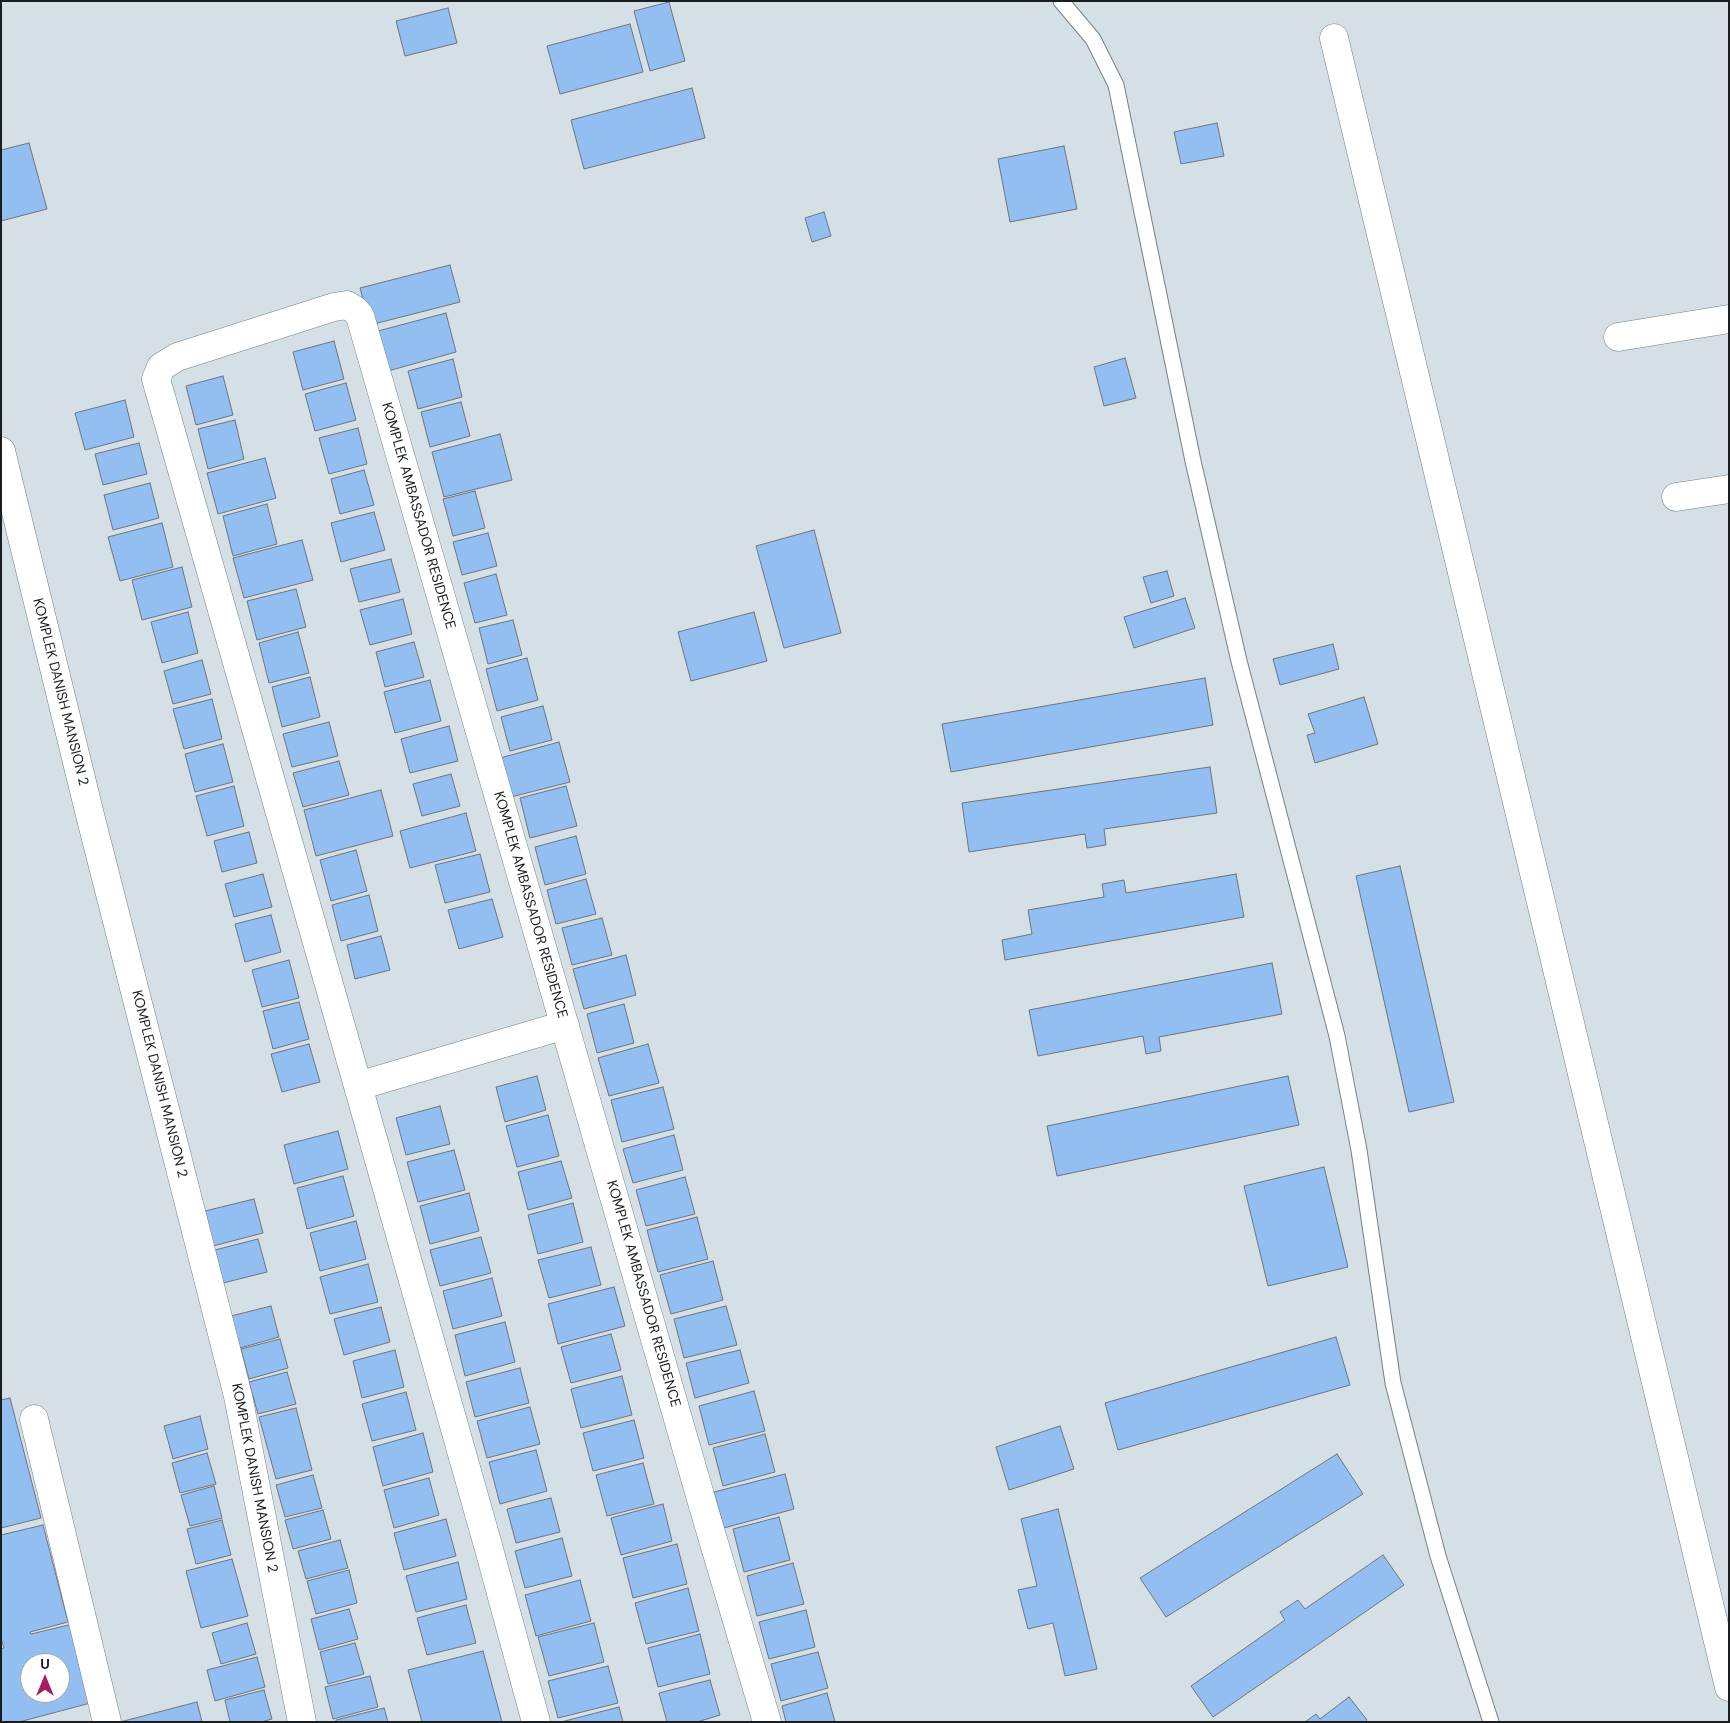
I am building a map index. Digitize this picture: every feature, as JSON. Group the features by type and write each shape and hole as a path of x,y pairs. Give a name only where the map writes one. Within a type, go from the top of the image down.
{"street":[{"path":"1334,38 1729,1687"},
{"name":"KOMPLEK AMBASSADOR RESIDENCE","path":"358,1086 156,379 161,367 177,357 334,307 347,306 356,310 360,316 767,1722"},
{"path":"1618,337 1729,319"},
{"name":"KOMPLEK DANISH MANSION 2","path":"1,451 90,815 238,1396 302,1722"},
{"path":"1676,497 1729,489"},
{"path":"536,1722 358,1086 564,1024"},
{"path":"34,1419 108,1722"}],"lane":[{"path":"1062,1 1093,39 1116,84 1193,461 1238,661 1337,1036 1360,1150 1393,1383 1438,1556 1491,1722"}],"building":[{"path":"669,2 685,61 650,71 634,11"},
{"path":"448,8 457,43 405,56 396,21"},
{"path":"630,24 643,72 560,94 547,46"},
{"path":"692,88 705,138 584,169 571,120"},
{"path":"1217,123 1224,156 1181,164 1174,132"},
{"path":"29,143 47,209 1,221 1,150"},
{"path":"1064,146 1077,209 1010,222 998,159"},
{"path":"824,212 831,236 812,242 805,218"},
{"path":"450,265 460,302 370,325 360,288"},
{"path":"446,313 456,352 388,371 378,331"},
{"path":"334,341 344,379 303,390 293,352"},
{"path":"1125,358 1136,398 1104,406 1094,367"},
{"path":"453,359 462,397 418,409 408,371"},
{"path":"223,376 233,415 196,425 186,386"},
{"path":"346,383 356,420 315,431 305,394"},
{"path":"125,400 134,437 85,450 75,413"},
{"path":"461,402 470,436 430,447 421,412"},
{"path":"235,420 244,459 208,469 198,429"},
{"path":"358,428 367,464 329,474 319,438"},
{"path":"500,434 512,480 444,497 432,452"},
{"path":"139,443 147,474 103,485 95,454"},
{"path":"265,458 276,498 218,514 207,473"},
{"path":"364,470 374,505 340,514 331,479"},
{"path":"150,483 159,518 113,530 104,495"},
{"path":"475,491 485,528 453,536 443,499"},
{"path":"267,504 277,544 233,556 223,516"},
{"path":"374,512 385,550 341,562 331,523"},
{"path":"162,523 173,567 120,581 108,537"},
{"path":"814,530 841,633 784,648 756,546"},
{"path":"488,533 497,566 462,575 453,542"},
{"path":"302,540 313,580 244,598 233,558"},
{"path":"391,559 400,592 359,602 350,569"},
{"path":"182,567 192,607 142,620 132,580"},
{"path":"1167,571 1174,596 1151,603 1143,577"},
{"path":"496,574 507,615 475,623 464,583"},
{"path":"296,589 306,627 257,640 247,601"},
{"path":"1185,598 1195,628 1134,648 1124,617"},
{"path":"403,599 412,634 370,645 360,610"},
{"path":"188,612 198,653 162,663 151,622"},
{"path":"754,612 767,661 691,681 678,632"},
{"path":"513,620 522,655 488,664 479,628"},
{"path":"298,632 309,673 269,683 259,643"},
{"path":"414,642 424,677 385,687 376,652"},
{"path":"1333,644 1339,669 1280,685 1273,659"},
{"path":"527,658 538,700 497,711 486,669"},
{"path":"202,660 211,694 173,704 164,671"},
{"path":"310,677 320,717 282,727 272,687"},
{"path":"1205,678 1213,725 951,772 942,724"},
{"path":"430,680 441,721 395,733 384,692"},
{"path":"1364,697 1378,744 1315,763 1307,735 1315,733 1308,714"},
{"path":"212,699 222,739 184,749 173,709"},
{"path":"543,706 552,740 510,751 501,717"},
{"path":"329,722 338,756 292,767 283,734"},
{"path":"449,726 458,761 410,773 401,739"},
{"path":"559,742 570,782 511,797 500,758"},
{"path":"223,744 233,782 195,792 185,754"},
{"path":"339,761 349,795 303,807 293,773"},
{"path":"1210,767 1217,813 1104,829 1106,845 1087,848 1085,834 969,852 962,803"},
{"path":"451,774 460,806 422,816 413,784"},
{"path":"234,786 244,826 207,836 196,796"},
{"path":"566,786 577,826 530,838 520,798"},
{"path":"381,790 393,836 316,856 304,810"},
{"path":"466,813 476,851 410,868 400,831"},
{"path":"249,832 257,863 222,872 214,841"},
{"path":"576,836 586,874 545,885 535,847"},
{"path":"356,850 367,891 331,901 320,860"},
{"path":"480,854 490,892 445,903 435,865"},
{"path":"1400,866 1454,1102 1409,1112 1356,876"},
{"path":"263,874 272,907 234,917 225,884"},
{"path":"1236,874 1244,917 1005,960 1002,940 1032,934 1028,910 1104,897 1102,884 1124,880 1126,893"},
{"path":"586,879 596,914 556,924 547,890"},
{"path":"369,895 378,931 341,941 332,905"},
{"path":"492,899 503,937 459,949 448,910"},
{"path":"271,915 281,952 245,962 235,924"},
{"path":"602,918 612,955 572,965 562,928"},
{"path":"381,936 390,970 355,979 347,945"},
{"path":"626,955 636,995 584,1009 573,969"},
{"path":"289,960 299,998 262,1007 252,970"},
{"path":"1272,963 1282,1014 1159,1037 1161,1051 1146,1054 1143,1036 1038,1056 1029,1010"},
{"path":"299,1002 309,1039 273,1049 263,1011"},
{"path":"624,1004 634,1043 597,1053 587,1014"},
{"path":"309,1044 320,1082 282,1092 271,1054"},
{"path":"648,1044 659,1083 609,1096 598,1058"},
{"path":"537,1076 546,1110 505,1122 496,1087"},
{"path":"1288,1076 1299,1125 1057,1176 1047,1126"},
{"path":"663,1087 674,1129 622,1142 611,1100"},
{"path":"440,1106 450,1144 406,1155 396,1118"},
{"path":"548,1115 559,1156 517,1167 506,1126"},
{"path":"338,1131 348,1169 294,1184 284,1145"},
{"path":"674,1135 683,1170 633,1183 623,1149"},
{"path":"454,1150 465,1190 418,1202 407,1162"},
{"path":"561,1161 572,1198 528,1210 518,1172"},
{"path":"1324,1167 1348,1267 1268,1286 1244,1186"},
{"path":"343,1176 354,1216 307,1229 297,1188"},
{"path":"685,1177 695,1214 646,1226 636,1190"},
{"path":"469,1193 479,1231 430,1244 420,1206"},
{"path":"254,1199 263,1233 213,1246 205,1211"},
{"path":"573,1203 583,1242 538,1254 528,1215"},
{"path":"697,1217 708,1259 658,1272 647,1230"},
{"path":"356,1221 366,1259 320,1271 310,1233"},
{"path":"481,1237 491,1273 440,1286 430,1250"},
{"path":"258,1239 267,1272 223,1283 215,1250"},
{"path":"591,1247 601,1285 549,1298 538,1260"},
{"path":"713,1261 723,1300 671,1314 660,1275"},
{"path":"368,1264 378,1302 330,1314 320,1277"},
{"path":"492,1278 502,1316 453,1329 443,1291"},
{"path":"614,1287 625,1326 558,1344 548,1304"},
{"path":"271,1306 279,1337 240,1348 231,1316"},
{"path":"726,1306 737,1345 684,1358 674,1319"},
{"path":"381,1307 390,1342 344,1355 334,1319"},
{"path":"505,1322 515,1362 465,1376 455,1335"},
{"path":"611,1334 621,1370 571,1383 561,1347"},
{"path":"1336,1337 1350,1385 1118,1450 1105,1403"},
{"path":"280,1339 288,1368 249,1379 241,1349"},
{"path":"395,1350 404,1387 362,1398 353,1361"},
{"path":"740,1350 749,1383 695,1398 686,1363"},
{"path":"520,1368 529,1403 475,1417 466,1382"},
{"path":"287,1372 296,1404 258,1414 249,1382"},
{"path":"622,1376 632,1415 581,1428 571,1389"},
{"path":"754,1391 765,1431 709,1445 699,1406"},
{"path":"406,1392 416,1430 372,1441 362,1404"},
{"path":"10,1398 41,1518 1,1528 1,1400"},
{"path":"530,1407 540,1444 487,1458 477,1421"},
{"path":"296,1408 312,1470 276,1479 259,1417"},
{"path":"200,1416 208,1449 173,1459 164,1426"},
{"path":"634,1420 644,1458 593,1471 583,1433"},
{"path":"1060,1426 1074,1469 1009,1490 996,1447"},
{"path":"423,1433 433,1472 383,1486 373,1447"},
{"path":"765,1434 775,1472 723,1486 713,1448"},
{"path":"536,1450 547,1491 500,1504 489,1462"},
{"path":"207,1453 216,1484 180,1493 172,1463"},
{"path":"1337,1454 1363,1494 1166,1617 1140,1578"},
{"path":"643,1463 654,1504 607,1516 596,1475"},
{"path":"785,1474 794,1509 724,1528 714,1492"},
{"path":"313,1475 322,1508 285,1517 276,1485"},
{"path":"429,1478 439,1515 394,1528 384,1490"},
{"path":"214,1486 222,1518 190,1526 181,1495"},
{"path":"551,1498 560,1532 516,1543 507,1509"},
{"path":"663,1504 672,1541 621,1555 611,1518"},
{"path":"1058,1509 1097,1669 1065,1676 1053,1623 1028,1629 1018,1590 1037,1586 1021,1519"},
{"path":"323,1510 331,1539 293,1549 285,1520"},
{"path":"779,1517 790,1560 744,1572 733,1529"},
{"path":"446,1519 456,1556 404,1570 394,1533"},
{"path":"222,1520 231,1555 196,1564 187,1529"},
{"path":"43,1525 68,1622 30,1632 31,1634 77,1623 98,1701 19,1722 1,1722 1,1649 4,1648 1,1638 1,1535"},
{"path":"562,1538 572,1576 525,1588 515,1551"},
{"path":"340,1540 348,1568 306,1579 298,1551"},
{"path":"677,1544 687,1584 633,1598 623,1558"},
{"path":"1383,1555 1404,1585 1213,1717 1191,1686 1285,1620 1280,1612 1298,1600 1305,1609"},
{"path":"232,1559 248,1616 201,1628 186,1571"},
{"path":"458,1562 467,1599 416,1612 406,1576"},
{"path":"793,1563 804,1604 757,1616 747,1576"},
{"path":"349,1570 357,1603 316,1614 307,1581"},
{"path":"580,1580 591,1621 536,1636 525,1595"},
{"path":"688,1588 699,1631 646,1644 635,1603"},
{"path":"466,1605 476,1643 427,1655 417,1618"},
{"path":"349,1609 358,1639 319,1650 311,1619"},
{"path":"806,1610 815,1647 769,1659 759,1622"},
{"path":"247,1623 256,1654 221,1664 212,1633"},
{"path":"594,1623 604,1662 549,1676 538,1637"},
{"path":"700,1634 710,1674 658,1687 648,1648"},
{"path":"355,1643 364,1674 328,1684 320,1652"},
{"path":"483,1651 502,1722 422,1722 408,1670"},
{"path":"818,1652 828,1688 781,1701 771,1664"},
{"path":"257,1657 265,1687 215,1701 207,1670"},
{"path":"608,1666 618,1703 558,1718 548,1681"},
{"path":"370,1676 378,1707 333,1719 325,1687"},
{"path":"710,1680 720,1715 697,1722 667,1722 659,1693"},
{"path":"264,1690 272,1719 261,1722 230,1722 225,1700"},
{"path":"827,1693 835,1722 786,1722 782,1706"},
{"path":"1349,1697 1367,1720 1365,1722 1305,1722 1316,1714 1320,1719"},
{"path":"197,1702 202,1722 120,1722"},
{"path":"619,1707 623,1722 561,1722"},
{"path":"384,1708 388,1722 336,1722 336,1720"}]}
